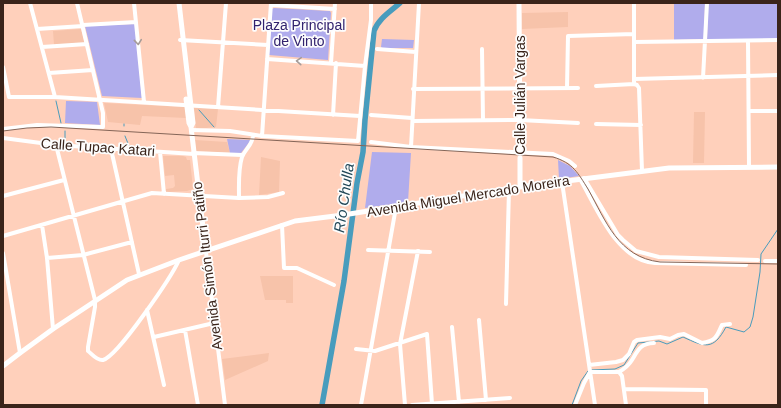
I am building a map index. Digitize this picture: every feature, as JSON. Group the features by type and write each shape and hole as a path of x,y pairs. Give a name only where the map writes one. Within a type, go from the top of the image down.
{"main road":[{"name":"Avenida Simón Iturri Patiño","path":"176,3 182,40"},
{"name":"Avenida Simón Iturri Patiño","path":"179,3 189,105 189,124 191,129 206,252"},
{"name":"Calle Julián Vargas","path":"519,3 520,187"},
{"name":"Avenida Miguel Mercado Moreira","path":"3,366 95,300 139,274 295,221 582,178 676,167 778,167"}],"street":[{"path":"30,3 55,97"},
{"path":"3,129 37,124 104,127 100,100 77,3"},
{"path":"134,3 144,102"},
{"path":"218,106 226,3"},
{"path":"331,63 335,3"},
{"path":"191,129 230,131 262,136 358,141 371,20 371,3"},
{"path":"411,147 413,89 419,3"},
{"path":"634,3 634,82 639,88 642,171"},
{"path":"703,78 706,41 706,3"},
{"path":"262,136 271,4 335,9"},
{"path":"37,29 136,22"},
{"path":"567,88 568,36 634,34"},
{"path":"182,40 268,45"},
{"path":"634,42 778,40"},
{"path":"748,41 749,167"},
{"path":"42,47 87,44"},
{"path":"482,49 483,120"},
{"path":"377,50 416,52"},
{"path":"267,59 365,66"},
{"path":"334,115 336,63"},
{"path":"3,67 8,97 55,97 360,116"},
{"path":"49,72 93,70"},
{"path":"596,86 703,78 778,76"},
{"path":"413,89 578,88"},
{"path":"749,112 778,111"},
{"path":"371,115 413,119 520,120 578,123"},
{"path":"596,124 640,125"},
{"path":"239,198 242,155 253,141 253,135"},
{"name":"Calle Tupac Katari","path":"3,138 56,145 111,149 242,155"},
{"path":"371,142 411,147 520,155 553,154 569,161 575,166"},
{"path":"56,145 95,300 88,351 99,360 107,358 114,352 174,272 179,260"},
{"path":"111,149 139,274"},
{"path":"160,152 164,194"},
{"path":"582,178 618,235 636,251 659,257 758,260"},
{"path":"582,178 615,238 625,250 640,260 647,262 746,265"},
{"path":"3,196 64,180"},
{"path":"562,182 595,405"},
{"path":"506,304 508,189"},
{"path":"3,236 152,193 239,198 268,197 283,193"},
{"path":"361,405 396,206"},
{"path":"42,225 47,258 53,329"},
{"path":"282,225 284,268 297,268 334,284"},
{"path":"47,258 83,255 132,242"},
{"path":"368,250 430,252"},
{"path":"405,405 400,344 418,251"},
{"name":"Avenida Simón Iturri Patiño","path":"206,252 225,405"},
{"path":"3,253 20,353"},
{"path":"764,261 778,261"},
{"path":"147,310 164,385"},
{"path":"480,320 486,400"},
{"path":"154,337 214,323"},
{"path":"590,369 623,360 629,354 634,342 637,340 660,337 670,339 684,334 702,343 712,341 718,336 722,325 730,324"},
{"path":"452,327 459,402"},
{"path":"185,330 198,405"},
{"path":"356,349 375,351 427,334 432,404"},
{"path":"590,369 619,372 631,362 638,349 643,345 654,343"},
{"path":"575,405 590,369"},
{"path":"619,372 622,376 626,405"},
{"path":"624,389 706,390 706,405"},
{"path":"412,405 510,398"}],"shaded area":[{"path":"568,12 568,27 522,29 522,13"},
{"path":"81,29 85,44 54,45 53,31"},
{"path":"104,103 185,107 186,118 142,116 140,125 108,122"},
{"path":"194,108 218,109 216,127 196,129"},
{"path":"694,112 705,112 704,163 693,163"},
{"path":"195,140 227,142 230,153 196,151"},
{"path":"163,156 183,156 186,157 187,160 190,160 193,189 187,191 166,192 166,189 173,188 175,186 174,175 165,176"},
{"path":"261,157 280,161 279,192 259,195"},
{"path":"260,276 293,276 293,303 286,303 286,300 265,300"},
{"path":"269,353 268,361 225,380 222,359"}],"green space":[{"path":"674,3 705,3 704,39 674,40"},
{"path":"708,3 778,3 778,39 707,40"},
{"name":"Plaza Principal de Vinto","path":"272,9 330,11 328,60 269,55"},
{"path":"135,24 142,98 102,96 85,26"},
{"path":"382,39 414,40 413,48 382,48"},
{"path":"66,101 97,102 100,125 65,123"},
{"path":"227,139 251,140 241,153 230,153"},
{"path":"372,152 411,153 408,202 365,208"},
{"path":"558,160 570,166 579,176 559,179"}],"waterway":[{"name":"Río Chulla","path":"322,405 344,281 357,183 363,152 374,31 378,23 400,3"},
{"path":"56,101 61,123"},
{"path":"199,110 214,127"},
{"path":"65,131 65,143"},
{"path":"125,136 129,146"},
{"path":"591,370 615,369 624,365 638,343 659,341 667,344 683,337 703,345 708,345 717,340 726,327 744,332 750,327 753,317 760,272 761,254 778,229"},
{"path":"572,405 581,381 588,371"}],"tram line":[{"path":"3,131 51,127 553,157 566,162 574,169 588,189 615,236 634,253 646,259 660,262 778,264"}]}
